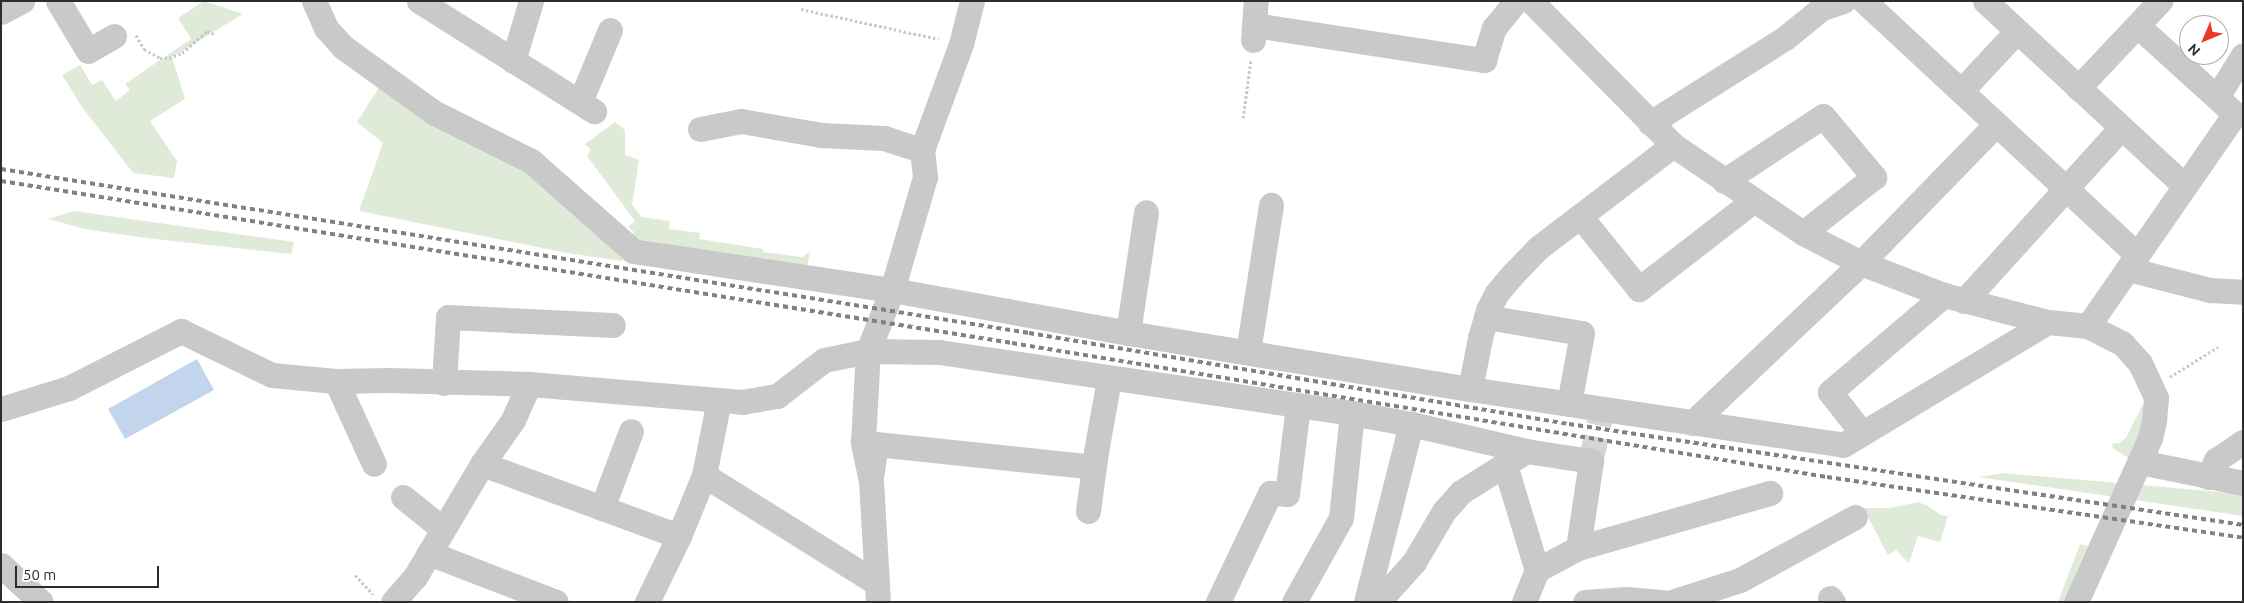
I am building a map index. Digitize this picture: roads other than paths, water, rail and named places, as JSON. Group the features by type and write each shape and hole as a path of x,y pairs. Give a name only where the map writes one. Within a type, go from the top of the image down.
{"street":[{"path":"1,12 22,1"},
{"path":"58,1 88,51 124,34"},
{"path":"314,1 326,28 343,47 433,112 531,161 633,251 892,290 1128,333 1470,389 1842,445 2048,322"},
{"path":"419,1 450,10 513,61 587,107 610,30"},
{"path":"513,61 531,1"},
{"path":"877,592 871,481 863,442 868,351 892,290 926,177 922,150 961,44 972,1"},
{"path":"1254,23 1484,60 1494,28 1516,1"},
{"path":"1531,1 1673,145 1724,182 1803,233 1861,263 1954,298 2048,322 2088,326 2122,343 2140,363 2156,398 2154,420 2150,438 2140,462 2076,602"},
{"path":"1650,123 1785,38 1822,8 1843,1"},
{"path":"1864,1 2065,189 2133,262 2210,290 2243,292"},
{"path":"1985,1 2016,32 2184,185"},
{"path":"2078,88 2160,1"},
{"path":"2088,326 2235,114 2138,26"},
{"path":"1960,91 2016,32"},
{"path":"2217,96 2243,55"},
{"path":"1724,182 1823,116 1874,177 1803,233"},
{"path":"700,129 741,122 821,135 884,138 922,150"},
{"path":"1692,423 1861,263 1996,124"},
{"path":"1862,432 1830,392 1954,298 2065,189 2120,128"},
{"path":"1470,389 1486,317 1496,294 1538,248 1673,145"},
{"path":"1580,216 1639,289 1754,201"},
{"path":"1248,352 1271,205"},
{"path":"1128,333 1146,212"},
{"path":"444,383 448,317 614,326"},
{"path":"1486,317 1582,333 1569,404"},
{"path":"1,409 68,388 181,331 272,375 336,381 389,380 529,384 742,402 777,396 824,360 868,351 939,352 1110,379 1352,413 1411,424 1526,451 1591,461 1578,548"},
{"path":"1088,511 1110,379"},
{"path":"336,381 374,464"},
{"path":"383,598 415,577 482,464 513,420 529,384"},
{"path":"646,602 679,536 704,474 719,400"},
{"path":"1218,602 1270,493 1287,494 1298,406"},
{"path":"1294,602 1341,518 1352,413"},
{"path":"1366,602 1411,424"},
{"path":"602,508 630,431"},
{"path":"2208,477 2216,460 2243,442"},
{"path":"871,481 876,444 1094,467"},
{"path":"1378,602 1414,562 1444,511 1461,492 1526,451"},
{"path":"2140,462 2243,483"},
{"path":"482,464 679,536"},
{"path":"1505,465 1537,570 1524,602"},
{"path":"704,474 877,592"},
{"path":"1537,570 1578,548 1770,493"},
{"path":"403,497 443,529"},
{"path":"1672,602 1740,580 1855,517"},
{"path":"429,553 556,602"},
{"path":"1,565 41,602"},
{"path":"1585,602 1663,602"}],"water":[{"path":"197,359 214,390 125,439 108,409"}],"tunnel":[{"path":"1591,461 1602,409"}],"railway":[{"path":"1,169 1029,333 1569,424 2243,525"},
{"path":"1,181 1012,343 1827,477 2243,538"}]}
